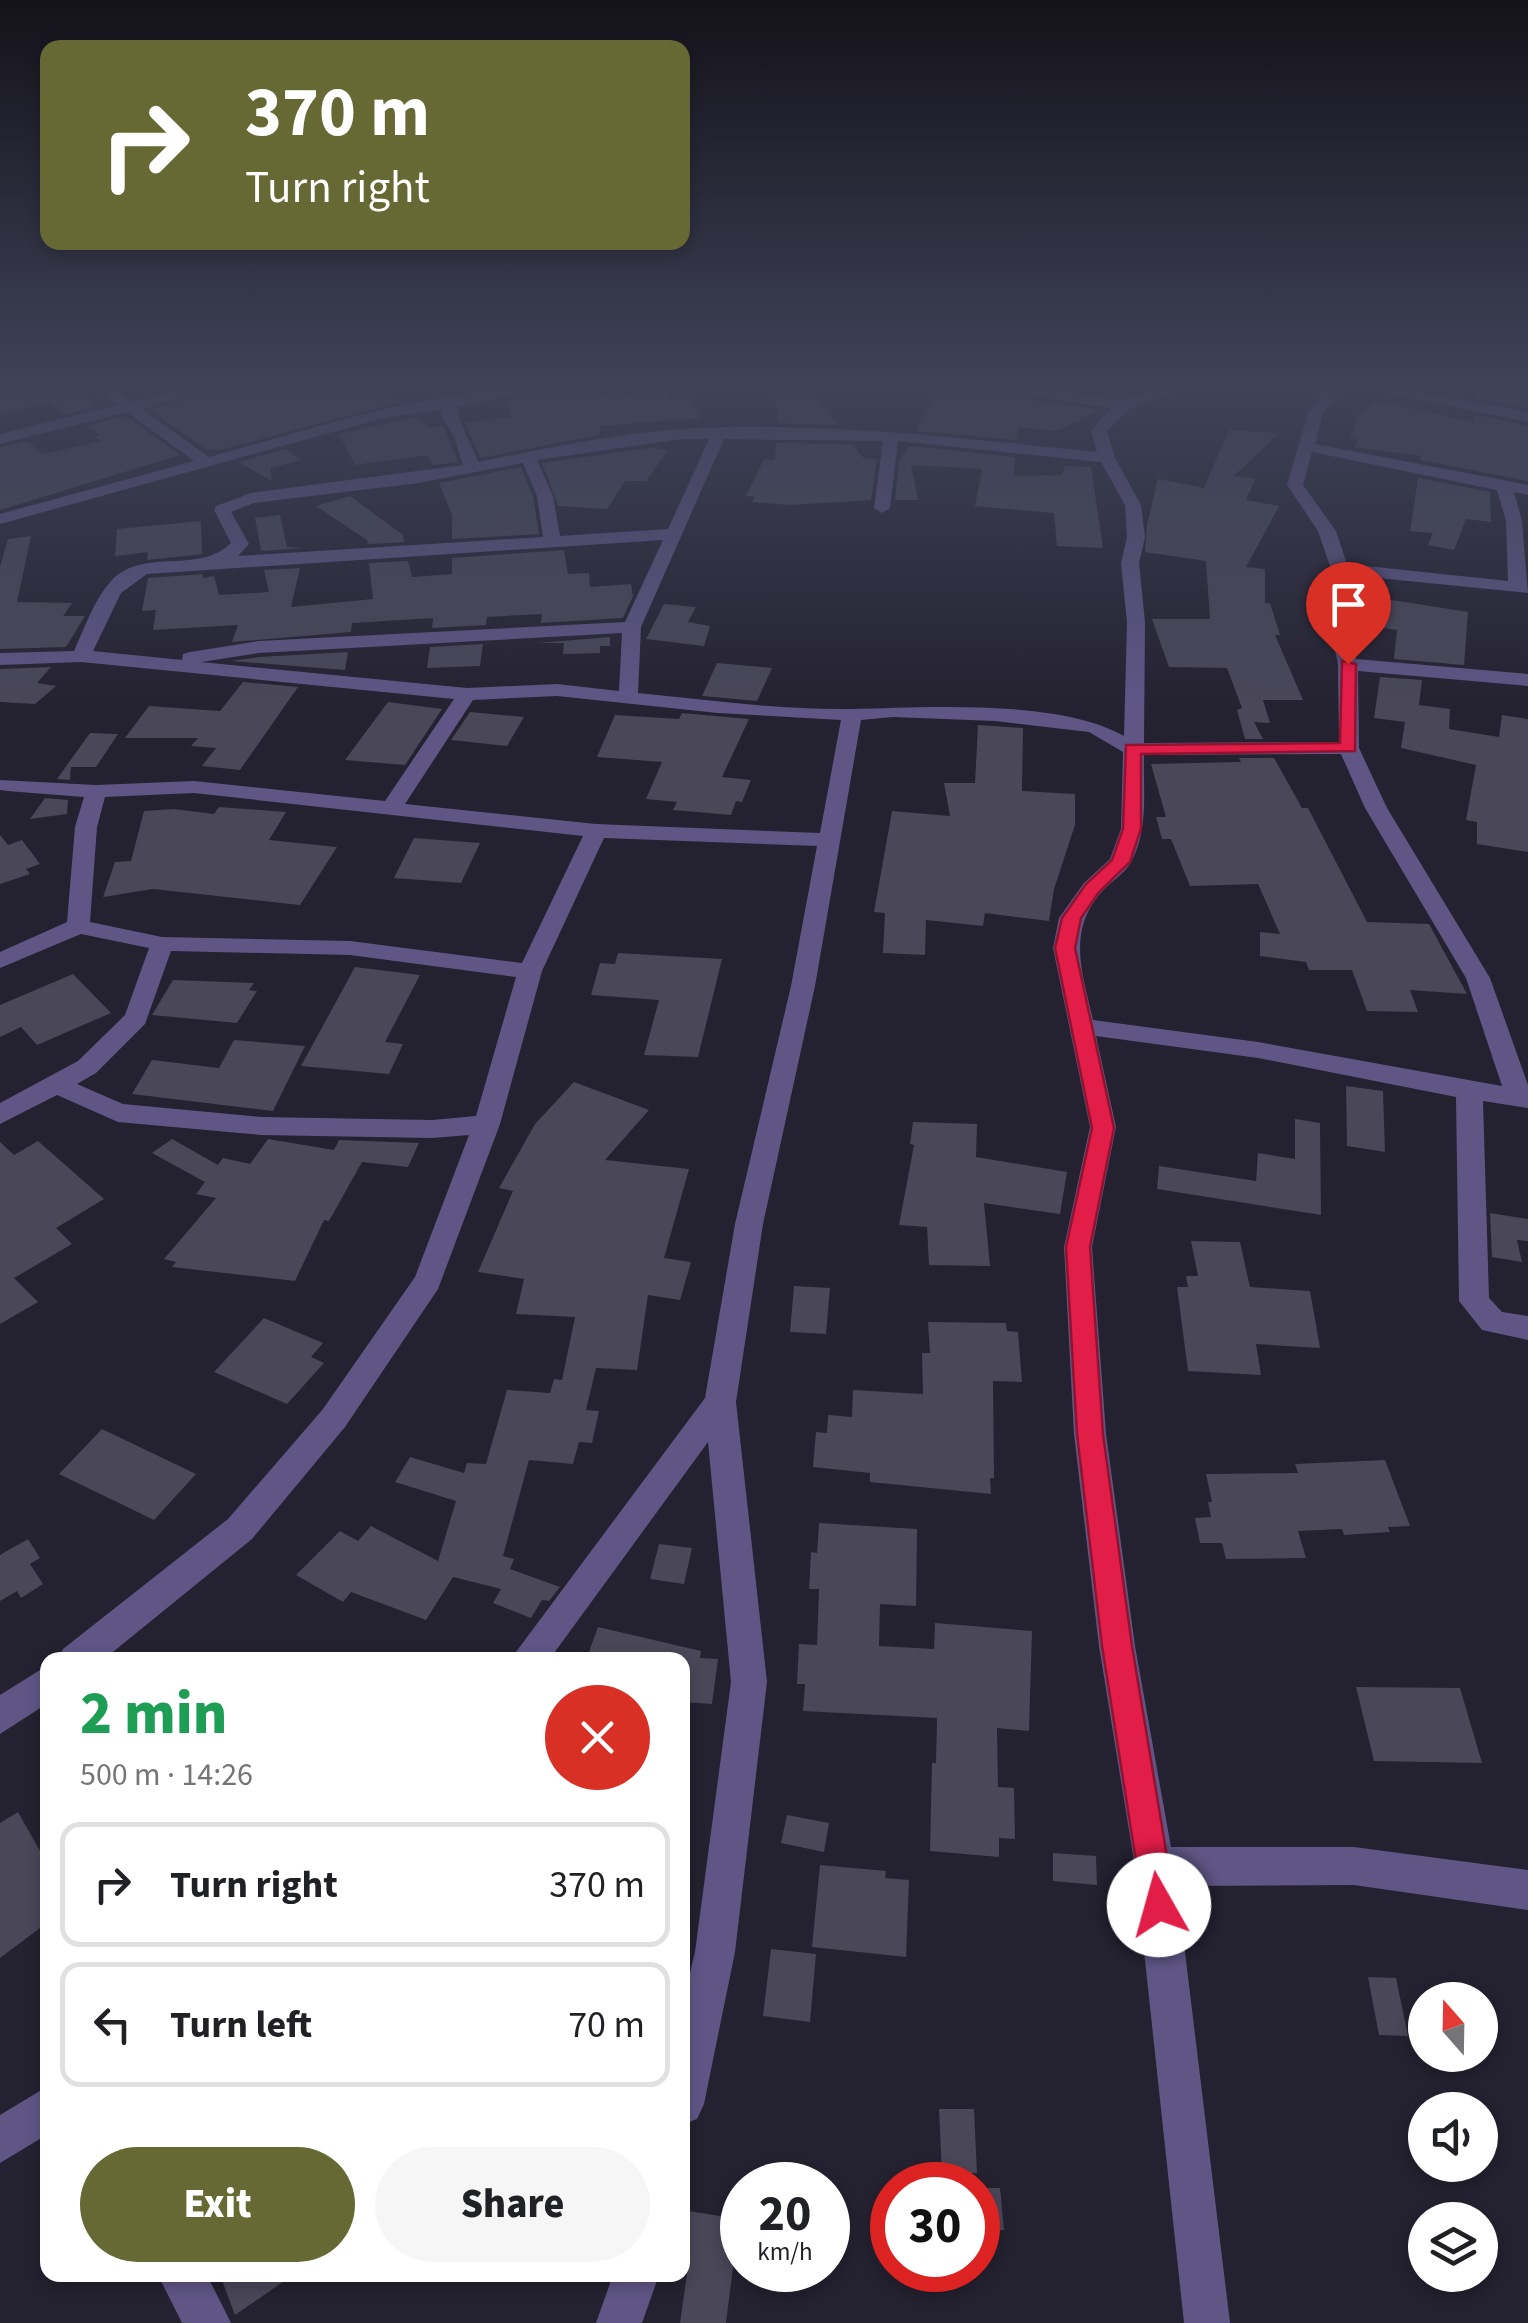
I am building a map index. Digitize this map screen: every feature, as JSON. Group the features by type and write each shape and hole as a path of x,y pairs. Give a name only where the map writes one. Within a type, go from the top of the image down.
{"street":[{"path":"0,519 81,496"},
{"path":"209,564 234,552 240,544 222,510 234,503 279,496"},
{"path":"545,496 552,542"},
{"path":"628,697 632,627 692,496"},
{"path":"882,508 883,496"},
{"path":"1128,496 1133,506 1136,536 1130,563 1136,622 1132,829 1120,862 1092,888 1071,918 1065,948 1103,1128 1078,1247 1090,1434 1117,1646 1154,1867 1208,2323"},
{"path":"1079,1026 1258,1050 1524,1098 1478,978 1376,808 1349,748 1348,664 1336,615 1340,569 1327,531 1304,496"},
{"path":"1340,569 1522,587 1507,496"},
{"path":"81,656 116,588 129,575 154,568 675,534"},
{"path":"155,666 259,647 632,627"},
{"path":"0,659 81,656 466,694 557,690 852,715 893,711 995,715 1094,727 1132,749 1349,748"},
{"path":"1348,664 1528,680"},
{"path":"391,810 466,694"},
{"path":"690,2067 715,1952 748,1682 720,1402 749,1224 803,986 852,715"},
{"path":"7,785 96,791 194,787 596,831 828,840"},
{"path":"78,926 86,828 96,791"},
{"path":"86,1652 240,1529 334,1418 428,1282 487,1124 530,971 596,831"},
{"path":"0,961 78,926 162,944 350,948 530,971"},
{"path":"0,1115 87,1067 136,1018 162,944"},
{"path":"58,1084 118,1113 136,1115 260,1126 432,1128 487,1124"},
{"path":"1470,1090 1474,1301 1492,1322 1528,1328"},
{"path":"534,1652 720,1402"},
{"path":"0,1716 40,1687"},
{"path":"1154,1867 1354,1866 1528,1890"},
{"path":"0,2141 40,2113"},
{"path":"185,2282 208,2323"},
{"path":"619,2323 634,2282"}],"building":[{"path":"0,496 44,496 0,510"},
{"path":"351,496 403,535 404,542 368,544 316,506"},
{"path":"444,496 533,496 539,534 452,539 452,515"},
{"path":"554,496 615,496 607,509 558,506"},
{"path":"750,496 872,496 871,500 789,505 752,502 755,497"},
{"path":"895,496 917,496 918,500 895,500"},
{"path":"977,496 1095,496 1103,548 1057,546 1054,513 975,506"},
{"path":"1154,496 1248,496 1246,500 1279,506 1246,567 1265,569 1265,603 1270,603 1280,635 1275,635 1303,700 1263,700 1270,723 1254,722 1263,739 1245,739 1237,710 1242,708 1227,668 1169,667 1152,619 1210,619 1206,561 1145,552"},
{"path":"1415,496 1490,496 1491,522 1466,519 1454,550 1428,545 1433,533 1410,531"},
{"path":"280,515 287,547 304,548 261,551 255,518"},
{"path":"201,521 202,554 147,560 148,552 115,556 117,529"},
{"path":"31,536 17,602 72,603 63,616 85,616 66,647 0,649 0,567 8,539"},
{"path":"564,550 568,574 589,573 590,587 631,584 633,596 623,618 541,623 542,614 487,617 486,625 432,628 433,618 352,623 351,632 232,642 238,625 153,630 156,610 142,611 148,578 203,574 203,578 214,576 219,595 269,592 264,570 300,568 291,607 373,599 369,563 408,561 412,577 452,574 452,558"},
{"path":"1351,582 1381,586 1379,598 1468,612 1464,665 1394,659 1397,630 1351,623"},
{"path":"664,604 696,607 688,622 710,626 704,646 646,639"},
{"path":"610,637 610,646 600,646 600,653 563,654 564,643 538,643"},
{"path":"483,644 480,666 427,668 430,647"},
{"path":"348,652 345,670 231,661 259,657"},
{"path":"717,663 772,668 757,701 702,696"},
{"path":"51,667 37,683 56,686 35,704 0,702 0,669"},
{"path":"1380,677 1422,680 1419,705 1450,709 1449,729 1499,737 1502,715 1528,719 1528,852 1477,844 1477,822 1466,820 1476,765 1401,748 1405,722 1374,718"},
{"path":"243,682 298,687 240,770 202,766 216,748 191,746 198,738 125,738 149,706 220,711"},
{"path":"388,702 442,709 405,765 345,760"},
{"path":"470,712 524,717 507,746 451,740"},
{"path":"682,713 749,719 722,777 751,780 742,802 736,801 731,815 673,810 677,802 646,799 662,762 597,757 615,715 679,719"},
{"path":"978,725 1023,728 1022,791 1075,794 1075,825 1054,889 1049,921 985,913 983,926 926,920 925,955 883,953 885,913 874,912 892,811 950,816 944,783 975,783"},
{"path":"90,733 118,734 96,767 71,767 70,780 57,779"},
{"path":"1239,758 1274,758 1302,808 1308,808 1367,922 1429,924 1467,994 1410,990 1418,1012 1367,1011 1352,970 1309,970 1306,962 1260,956 1260,932 1280,934 1258,884 1190,886 1171,839 1162,839 1156,817 1166,817 1151,764 1241,762"},
{"path":"45,798 68,800 67,814 30,819"},
{"path":"219,807 286,812 269,840 337,847 300,905 153,889 103,897 115,862 131,861 144,811 174,809 214,814"},
{"path":"0,835 8,845 22,840 40,864 26,869 30,874 0,884"},
{"path":"414,838 480,843 461,883 394,878"},
{"path":"618,953 722,959 698,1057 644,1055 659,1000 591,995 600,963 615,964"},
{"path":"355,967 420,975 385,1042 403,1044 389,1074 301,1066"},
{"path":"73,974 111,1013 37,1045 21,1027 0,1037 0,1005"},
{"path":"173,980 254,983 249,990 257,991 237,1023 152,1015"},
{"path":"234,1040 305,1046 273,1111 132,1094 152,1060 219,1068"},
{"path":"574,1082 649,1110 605,1160 689,1169 664,1258 691,1262 680,1300 648,1295 637,1370 596,1368 586,1410 599,1411 592,1443 579,1442 573,1464 529,1460 503,1556 514,1559 510,1569 560,1587 549,1601 542,1600 531,1618 493,1603 501,1589 453,1577 426,1620 351,1592 343,1602 296,1575 340,1531 358,1541 371,1526 438,1561 456,1501 395,1482 410,1457 464,1473 467,1463 486,1464 507,1390 550,1393 554,1379 562,1380 575,1317 516,1314 524,1279 478,1272 513,1191 499,1188 535,1124"},
{"path":"1346,1086 1383,1091 1385,1152 1347,1146"},
{"path":"1295,1119 1320,1123 1321,1215 1157,1189 1159,1166 1256,1181 1258,1153 1295,1159"},
{"path":"913,1122 977,1124 976,1157 1067,1172 1060,1214 984,1203 990,1266 929,1265 927,1227 899,1225 914,1145 910,1144"},
{"path":"172,1139 218,1165 223,1158 250,1164 268,1139 334,1150 339,1140 419,1143 408,1167 362,1162 329,1221 324,1220 295,1281 172,1267 176,1262 164,1259 216,1198 196,1194 205,1182 152,1153"},
{"path":"38,1141 104,1199 56,1228 72,1244 14,1278 38,1302 0,1324 0,1142 14,1155"},
{"path":"1490,1213 1528,1219 1528,1241 1517,1240 1522,1262 1492,1257"},
{"path":"1191,1241 1240,1242 1250,1287 1310,1291 1320,1348 1256,1344 1261,1375 1188,1371 1177,1287 1188,1287 1186,1276 1198,1276"},
{"path":"794,1286 830,1288 826,1334 790,1332"},
{"path":"264,1318 323,1343 311,1357 324,1363 287,1404 214,1372"},
{"path":"928,1322 1006,1323 1007,1331 1018,1332 1022,1382 993,1381 991,1494 870,1482 870,1473 813,1467 816,1432 827,1433 828,1415 852,1417 853,1390 923,1394 922,1353 930,1353"},
{"path":"102,1429 196,1474 154,1520 59,1474"},
{"path":"1385,1460 1410,1526 1388,1527 1390,1532 1344,1535 1342,1529 1298,1531 1306,1558 1226,1559 1222,1543 1200,1543 1195,1518 1211,1517 1206,1474 1298,1473 1295,1464"},
{"path":"819,1523 917,1529 916,1606 880,1604 879,1646 934,1649 935,1623 1032,1631 1029,1731 997,1728 998,1787 1014,1788 1015,1839 999,1838 999,1857 930,1851 937,1718 803,1711 805,1684 797,1684 799,1644 817,1645 819,1589 809,1589 811,1552 817,1553"},
{"path":"28,1539 40,1558 30,1564 43,1584 21,1598 17,1591 0,1601 0,1555"},
{"path":"659,1544 692,1548 684,1584 650,1579"},
{"path":"598,1627 701,1651 700,1658 718,1659 712,1704 690,1703 690,1652 589,1652"},
{"path":"1356,1687 1460,1688 1482,1763 1374,1761"},
{"path":"18,1812 40,1851 40,1928 0,1958 0,1823"},
{"path":"787,1815 829,1823 824,1852 781,1843"},
{"path":"1053,1853 1096,1856 1097,1885 1053,1881"},
{"path":"820,1865 886,1871 885,1878 909,1880 906,1957 812,1947"},
{"path":"771,1949 816,1954 810,2022 763,2016"},
{"path":"1368,1977 1396,1978 1408,2036 1379,2035"},
{"path":"939,2109 974,2109 976,2162 941,2162"},
{"path":"1000,2188 1004,2230 1000,2230"},
{"path":"690,2211 720,2216 720,2292 730,2292 726,2323 680,2323 686,2282 690,2282"},
{"path":"223,2282 283,2282 235,2315"}],"route":[{"path":"1159,1905 1117,1646 1090,1434 1078,1247 1103,1128 1065,948 1071,918 1092,888 1120,862 1132,829 1132,749 1349,748 1348,664"}]}
